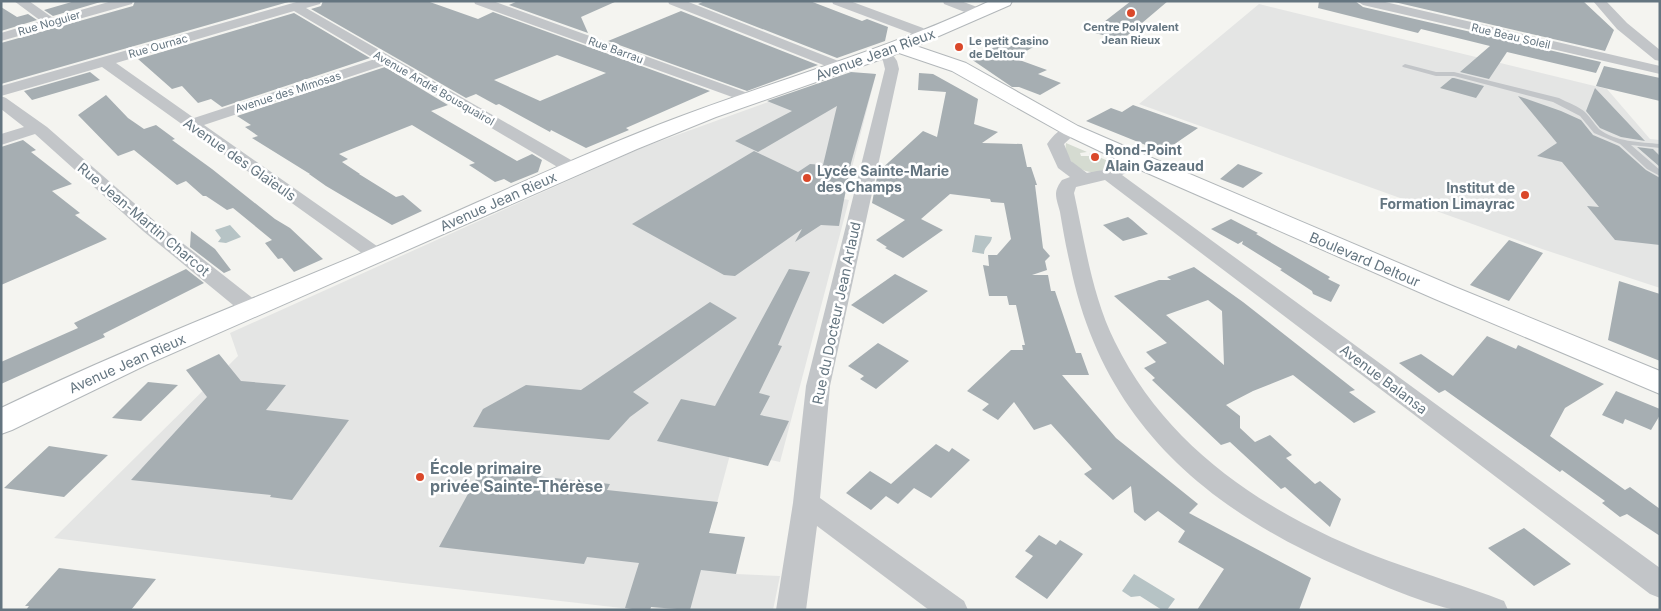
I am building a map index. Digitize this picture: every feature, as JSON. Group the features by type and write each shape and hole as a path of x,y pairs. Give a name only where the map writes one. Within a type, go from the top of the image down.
{"main road":[{"name":"Avenue Jean Rieux","path":"1,422 118,366 495,204 572,168 669,128 924,37 980,14 1004,1"},
{"name":"Boulevard Deltour","path":"924,37 930,45 951,59 959,67"},
{"name":"Boulevard Deltour","path":"892,49 959,67 1071,130 1137,160 1445,294 1660,384"}],"street":[{"path":"20,1 52,22"},
{"name":"Rue Noguier","path":"1,37 126,1"},
{"name":"Rue Ournac","path":"1,91 315,1"},
{"name":"Rue Barrau","path":"480,1 751,99"},
{"path":"674,1 841,67"},
{"path":"838,1 918,30 924,37"},
{"path":"949,1 980,14"},
{"name":"Rue Beau Soleil","path":"1363,1 1660,70"},
{"path":"1599,1 1622,26 1660,57"},
{"name":"Avenue André Bousquairol","path":"296,6 572,168"},
{"name":"Rue du Docteur Jean Arlaud","path":"791,610 806,503 818,386 892,68 890,61 892,49"},
{"name":"Avenue des Mimosas","path":"190,124 386,60"},
{"name":"Avenue des Glaïeuls","path":"104,61 190,124 377,255"},
{"name":"Rue Jean-Martin Charcot","path":"1,101 41,130 150,227 252,309"},
{"path":"1,140 36,128"},
{"path":"1071,130 1055,144 1064,164 1083,179"},
{"path":"1137,160 1119,171 1068,184 1065,194 1089,299 1104,342 1128,391 1159,432 1192,465 1236,500 1283,526 1337,554 1433,591 1493,610"},
{"name":"Avenue Balansa","path":"1109,174 1660,585"},
{"path":"806,503 953,610"}],"lane":[{"path":"1405,66 1436,74 1454,74 1556,100 1583,114 1598,131 1623,142 1660,146"},
{"path":"1623,142 1660,174"}],"shaded area":[{"name":"Institut de Formation Limayrac","path":"1259,4 1607,89 1650,139 1660,140 1660,288 1542,249 1139,104"},
{"path":"864,73 876,74 844,199 849,200 780,462 731,451 709,533 736,574 780,576 773,610 676,610 651,607 650,610 639,610 403,583 54,538 238,356 230,333 641,148 840,76 846,79"},
{"path":"1066,143 1087,152 1080,153 1081,156 1089,156 1090,153 1115,164 1099,171 1085,171 1070,160 1067,155"},
{"path":"230,225 241,237 226,243 218,242 221,238 215,230"},
{"path":"975,235 992,237 984,254 972,252"},
{"path":"1134,574 1175,599 1167,610 1162,610 1140,596 1131,597 1122,591"}],"building":[{"path":"75,1 104,1 53,16 44,10"},
{"path":"135,1 292,1 1,84 1,43 133,6"},
{"path":"323,1 427,1 478,19 493,12 710,91 626,128 629,130 586,148 551,130 550,132 499,104 496,105 476,94 466,98 311,9 321,6","holes":["557,55 606,73 540,101 494,80"]},
{"path":"518,1 617,1 581,17 588,33 509,5"},
{"path":"705,1 810,1 862,21 867,19 888,27 885,41 837,58 698,4"},
{"path":"1131,1 1168,1 1122,40 1091,32"},
{"path":"1319,1 1355,1 1363,7 1601,62 1596,73 1507,52 1489,79 1460,72 1490,46 1421,29 1418,33 1318,8"},
{"path":"1390,1 1583,1 1614,30 1605,51"},
{"path":"1,7 17,17 28,14 37,20 1,31"},
{"path":"681,11 818,65 747,91 608,41"},
{"path":"294,13 370,58 222,107 211,99 198,103 182,86 172,89 138,59"},
{"path":"1014,37 1037,45 1014,58 1047,70 1038,74 1061,83 1040,95 1019,87 1012,87 971,59"},
{"path":"1604,66 1660,78 1660,101 1596,86"},
{"path":"385,67 448,105 431,111 517,161 532,154 542,160 538,172 511,183 504,179 495,182 469,165 475,163 412,125 339,154 348,159 342,162 359,174 396,197 403,195 422,211 392,225 326,186 252,138 258,136 245,127 251,125 237,116"},
{"path":"90,72 100,80 32,100 24,91"},
{"name":"Lycée Sainte-Marie des Champs","path":"851,72 876,74 851,163 839,226 821,225 795,242 802,229 735,276 724,275 632,224 754,151 798,172 810,164 823,165 837,106 758,152 735,141 792,111 767,101"},
{"path":"919,73 933,74 978,99 974,124 998,132 982,143 1022,144 1027,167 1031,167 1037,185 1035,185 1043,248 1050,256 1045,261 1047,270 1032,275 1048,275 1051,291 1055,291 1076,353 1081,353 1089,375 1062,375 1116,438 1198,504 1189,513 1311,578 1299,610 1197,610 1224,569 1178,542 1185,531 1158,511 1145,521 1134,512 1131,486 1113,500 1084,474 1092,469 1051,424 1034,430 1014,402 998,420 982,410 989,404 967,391 1011,350 1023,350 1022,345 1025,345 1016,305 1009,305 1007,296 989,296 983,265 989,266 988,255 997,255 1011,239 1004,203 991,202 990,199 950,194 921,219 943,230 903,258 885,248 887,247 876,240 905,220 872,203 878,172 923,131 937,137 946,92 918,90"},
{"path":"1452,78 1484,86 1476,98 1440,88"},
{"path":"1595,88 1645,141 1621,137 1600,128 1586,111"},
{"path":"106,95 128,118 144,129 156,125 175,139 172,140 275,219 290,228 323,259 294,272 282,258 278,259 265,243 272,240 233,208 227,210 206,196 203,196 186,181 177,185 134,150 118,156 78,115"},
{"path":"1518,96 1581,120 1593,135 1619,146 1646,170 1660,178 1660,245 1615,240 1587,206 1599,207 1562,162 1537,156 1557,143"},
{"path":"1133,105 1198,128 1163,152 1086,121 1111,108 1122,112"},
{"path":"23,140 36,150 31,152 72,184 52,191 80,213 75,215 107,239 1,285 1,147"},
{"path":"1637,147 1653,149 1660,156 1660,167"},
{"path":"1238,164 1263,173 1243,188 1220,179"},
{"path":"1128,217 1148,234 1123,241 1103,225"},
{"path":"1231,219 1258,233 1256,234 1330,277 1328,279 1340,285 1331,302 1313,294 1312,291 1280,270 1282,269 1242,244 1243,241 1238,244 1211,229"},
{"path":"191,231 215,249 231,270 224,273 190,247"},
{"path":"1509,240 1543,253 1509,301 1470,285"},
{"path":"1194,267 1243,302 1355,390 1349,392 1376,412 1354,423 1293,375 1253,391 1226,405 1240,416 1240,428 1255,442 1270,435 1292,455 1286,458 1315,484 1320,481 1341,499 1330,527 1285,487 1281,489 1230,442 1221,445 1152,380 1155,378 1144,368 1156,362 1146,352 1167,343 1114,296 1159,280 1171,280 1167,277","holes":["1208,300 1222,311 1224,365 1166,315"]},
{"path":"186,269 204,283 103,334 105,337 1,384 1,362 78,328 74,323"},
{"path":"789,269 810,272 778,345 782,346 759,393 770,396 760,415 789,421 768,466 657,441 681,399 715,406"},
{"path":"895,274 928,291 883,324 851,305"},
{"path":"1619,281 1660,294 1660,361 1608,340"},
{"path":"710,302 737,318 633,392 649,403 630,417 609,440 473,427 483,409 526,385 581,390"},
{"path":"1487,336 1516,349 1518,345 1604,384 1565,408 1550,436 1625,490 1630,487 1660,509 1660,536 1627,514 1620,517 1602,503 1605,501 1562,470 1560,472 1445,390 1439,393 1399,363 1421,354 1453,376"},
{"path":"878,343 909,361 876,389 860,379 864,376 848,366"},
{"path":"219,354 241,381 286,385 266,410 349,420 292,500 270,497 271,495 131,480 207,397 186,370"},
{"path":"148,382 178,385 141,421 112,418"},
{"path":"1616,391 1660,409 1660,415 1651,430 1625,419 1623,424 1602,415"},
{"path":"936,444 949,452 952,448 970,460 931,498 914,488 898,504 886,496 871,510 846,493 870,471 891,484"},
{"path":"49,446 108,455 64,497 4,488"},
{"path":"481,470 610,484 607,490 718,502 709,533 745,537 736,574 701,570 690,610 651,607 650,610 639,610 625,608 639,563 587,557 584,564 439,547"},
{"path":"1524,528 1571,564 1534,586 1488,548"},
{"path":"1039,535 1056,545 1060,540 1083,554 1047,599 1015,577 1033,556 1025,551"},
{"path":"59,568 156,579 131,610 26,610 29,606 25,606"}],"place":[{"name":"Centre Polyvalent Jean Rieux","path":"1131,13"},
{"name":"Le petit Casino de Deltour","path":"959,47"},
{"name":"Rond-Point Alain Gazeaud","path":"1095,157"},
{"name":"Lycée Sainte-Marie des Champs","path":"807,178"},
{"name":"Institut de Formation Limayrac","path":"1525,195"},
{"name":"École primaire privée Sainte-Thérèse","path":"420,477"}]}
